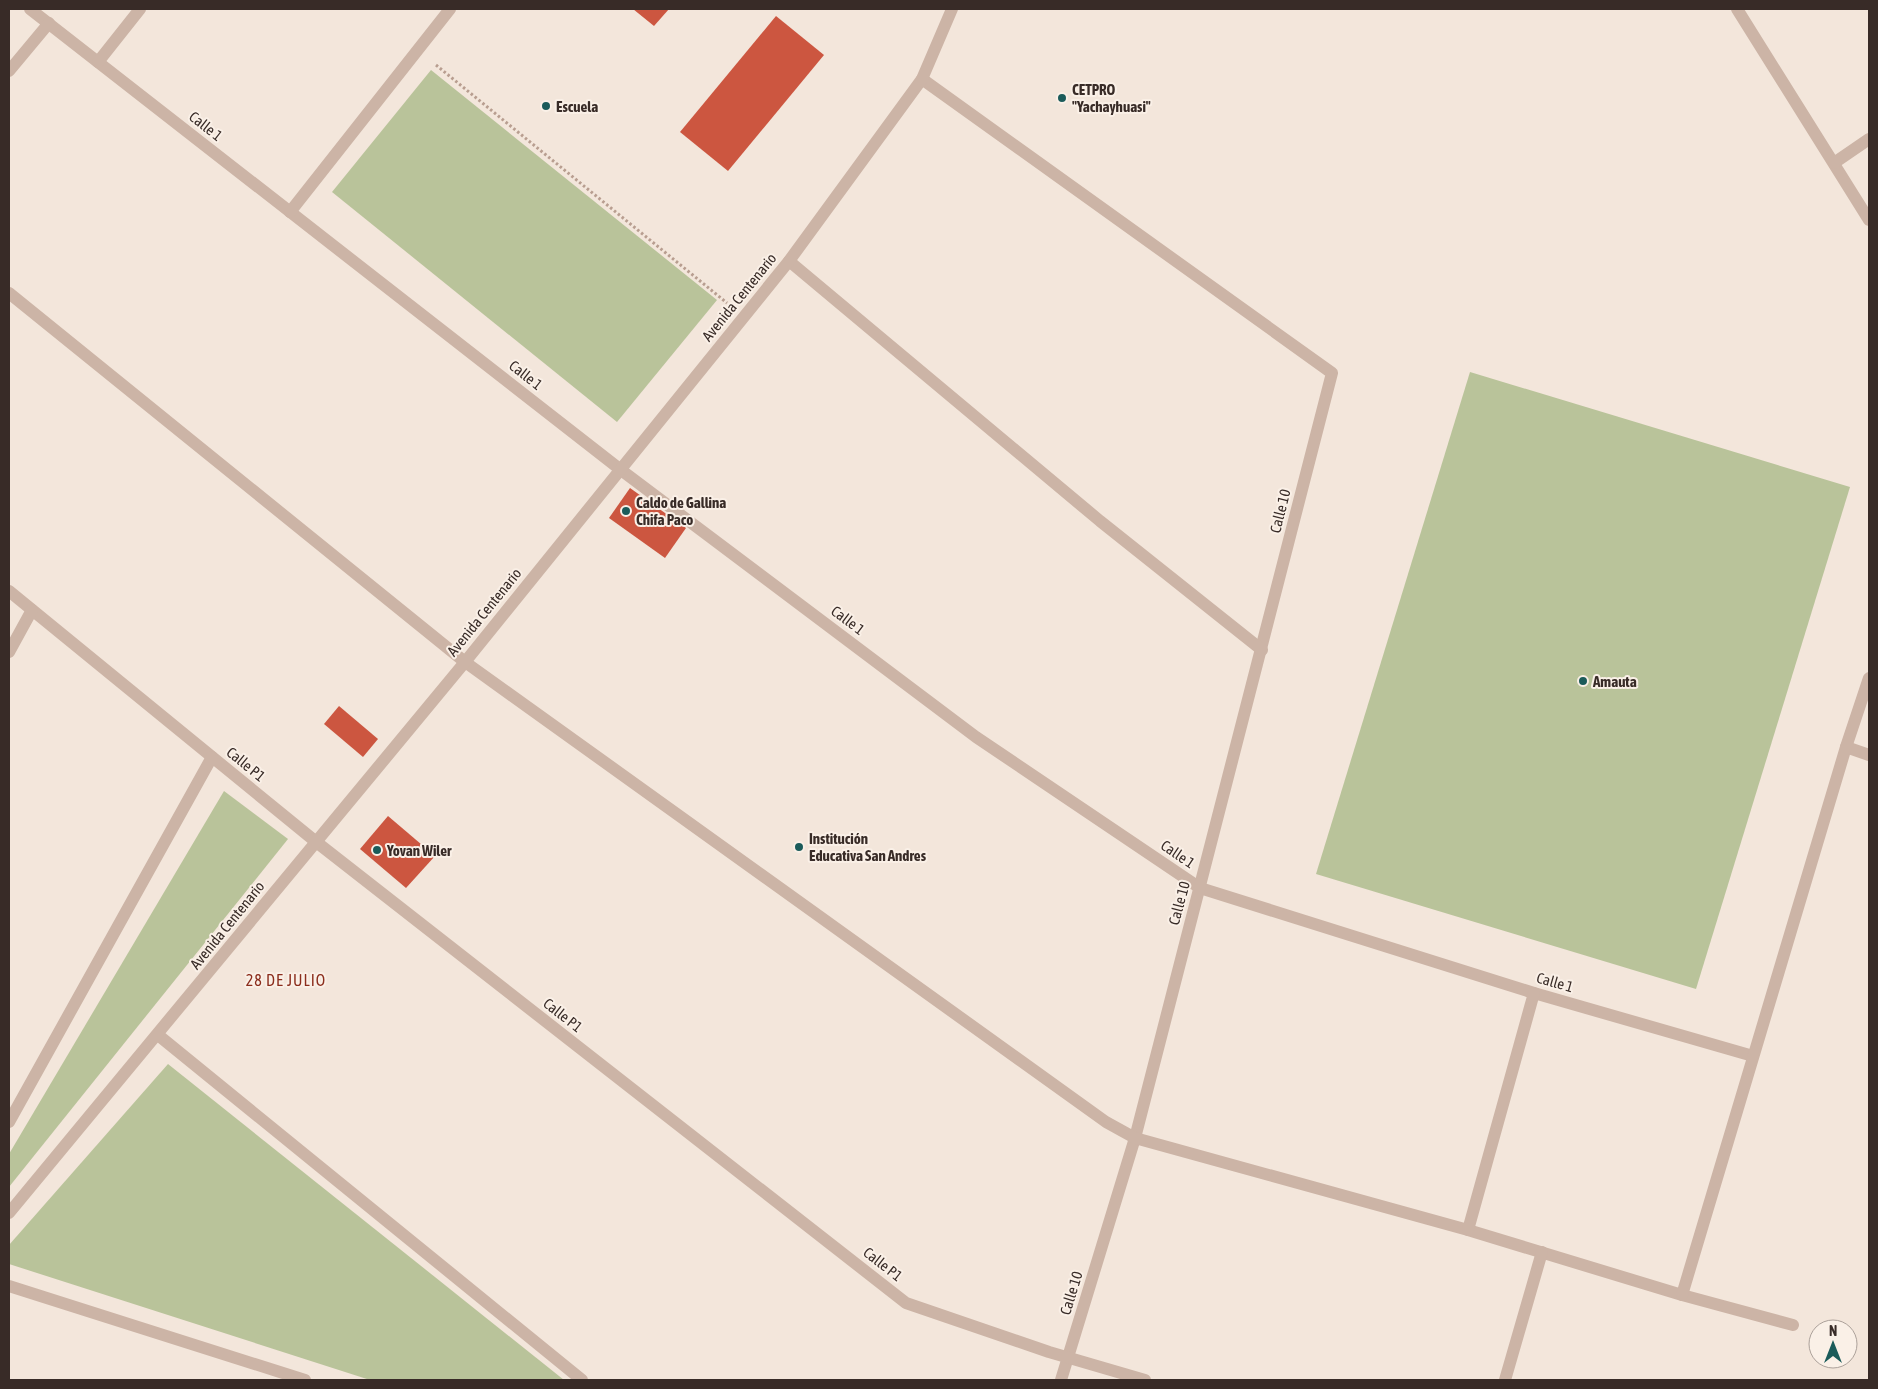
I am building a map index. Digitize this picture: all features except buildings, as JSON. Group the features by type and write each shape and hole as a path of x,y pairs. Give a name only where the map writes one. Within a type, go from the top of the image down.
{"street":[{"name":"Calle 1","path":"30,9 621,470 976,737 1200,888 1534,993 1753,1056"},
{"path":"98,62 140,9"},
{"path":"290,212 450,9"},
{"name":"Avenida Centenario","path":"9,1213 465,662 789,261 922,79 952,9"},
{"path":"1736,9 1869,220"},
{"path":"9,71 48,23"},
{"name":"Calle 10","path":"922,79 1332,373 1135,1138 1061,1380"},
{"path":"1834,163 1869,139"},
{"path":"789,261 1093,514 1262,650"},
{"path":"9,293 465,662 1106,1122 1135,1138 1468,1230 1682,1295 1793,1325"},
{"name":"Calle P1","path":"9,591 315,842 906,1303 1049,1352 1145,1380"},
{"path":"9,652 32,610"},
{"path":"1682,1295 1846,747 1869,678"},
{"path":"1846,747 1869,755"},
{"path":"9,1122 212,757"},
{"path":"1468,1230 1534,993"},
{"path":"158,1034 582,1380"},
{"path":"1505,1380 1542,1252"},
{"path":"9,1286 305,1380"}],"path":[{"path":"418,50 744,317"}],"green space":[{"path":"431,70 717,300 617,422 332,192"},
{"name":"Amauta","path":"1470,372 1850,487 1696,989 1316,874"},
{"path":"224,791 288,839 9,1187 9,1154"},
{"path":"168,1064 564,1380 370,1380 9,1264 9,1245"}],"place":[{"name":"CETPRO \"Yachayhuasi\"","path":"1062,98"},
{"name":"Escuela","path":"546,106"},
{"name":"Caldo de Gallina Chifa Paco","path":"626,511"},
{"name":"Amauta","path":"1583,681"},
{"name":"Institución Educativa San Andres","path":"799,847"},
{"name":"Yovan Wiler","path":"377,850"}],"district":[{"name":"28 DE JULIO","path":"286,980"}]}
